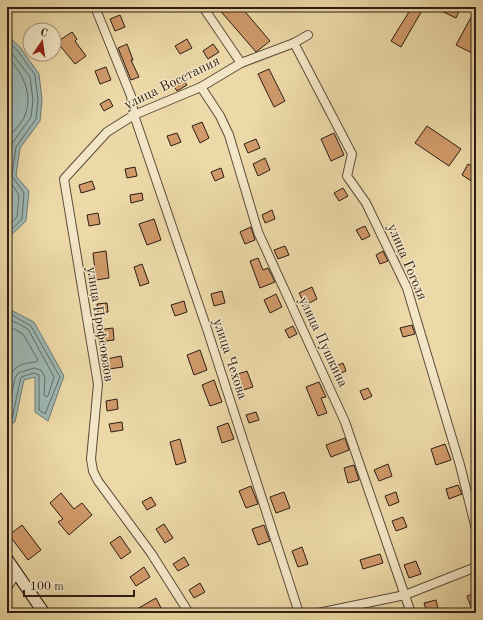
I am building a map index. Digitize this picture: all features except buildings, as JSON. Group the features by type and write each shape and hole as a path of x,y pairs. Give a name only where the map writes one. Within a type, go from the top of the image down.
{"street":[{"name":"улица Чехова","path":"95,7 131,96 134,114 208,332 299,613"},
{"path":"203,7 241,63"},
{"name":"улица Восстания","path":"64,179 107,132 134,114 201,87 241,63 294,43 308,34"},
{"name":"улица Гоголя","path":"294,43 352,154 347,176 366,203 406,288 460,465 476,529"},
{"name":"улица Пушкина","path":"201,87 220,116 228,135 258,232 345,422 411,613"},
{"name":"улица Профсоюзов","path":"64,179 98,384 91,459 93,472 151,553 189,613"},
{"path":"7,559 44,613"},
{"path":"318,613 405,595 476,567"},
{"path":"7,588 17,572"}],"water":[{"path":"7,35 22,50 22,62 31,62 39,74 42,100 40,121 20,148 16,176 29,191 26,221 7,239"},
{"path":"7,308 34,322 64,376 48,421 35,412 35,377 24,380 15,422 7,426"}]}
